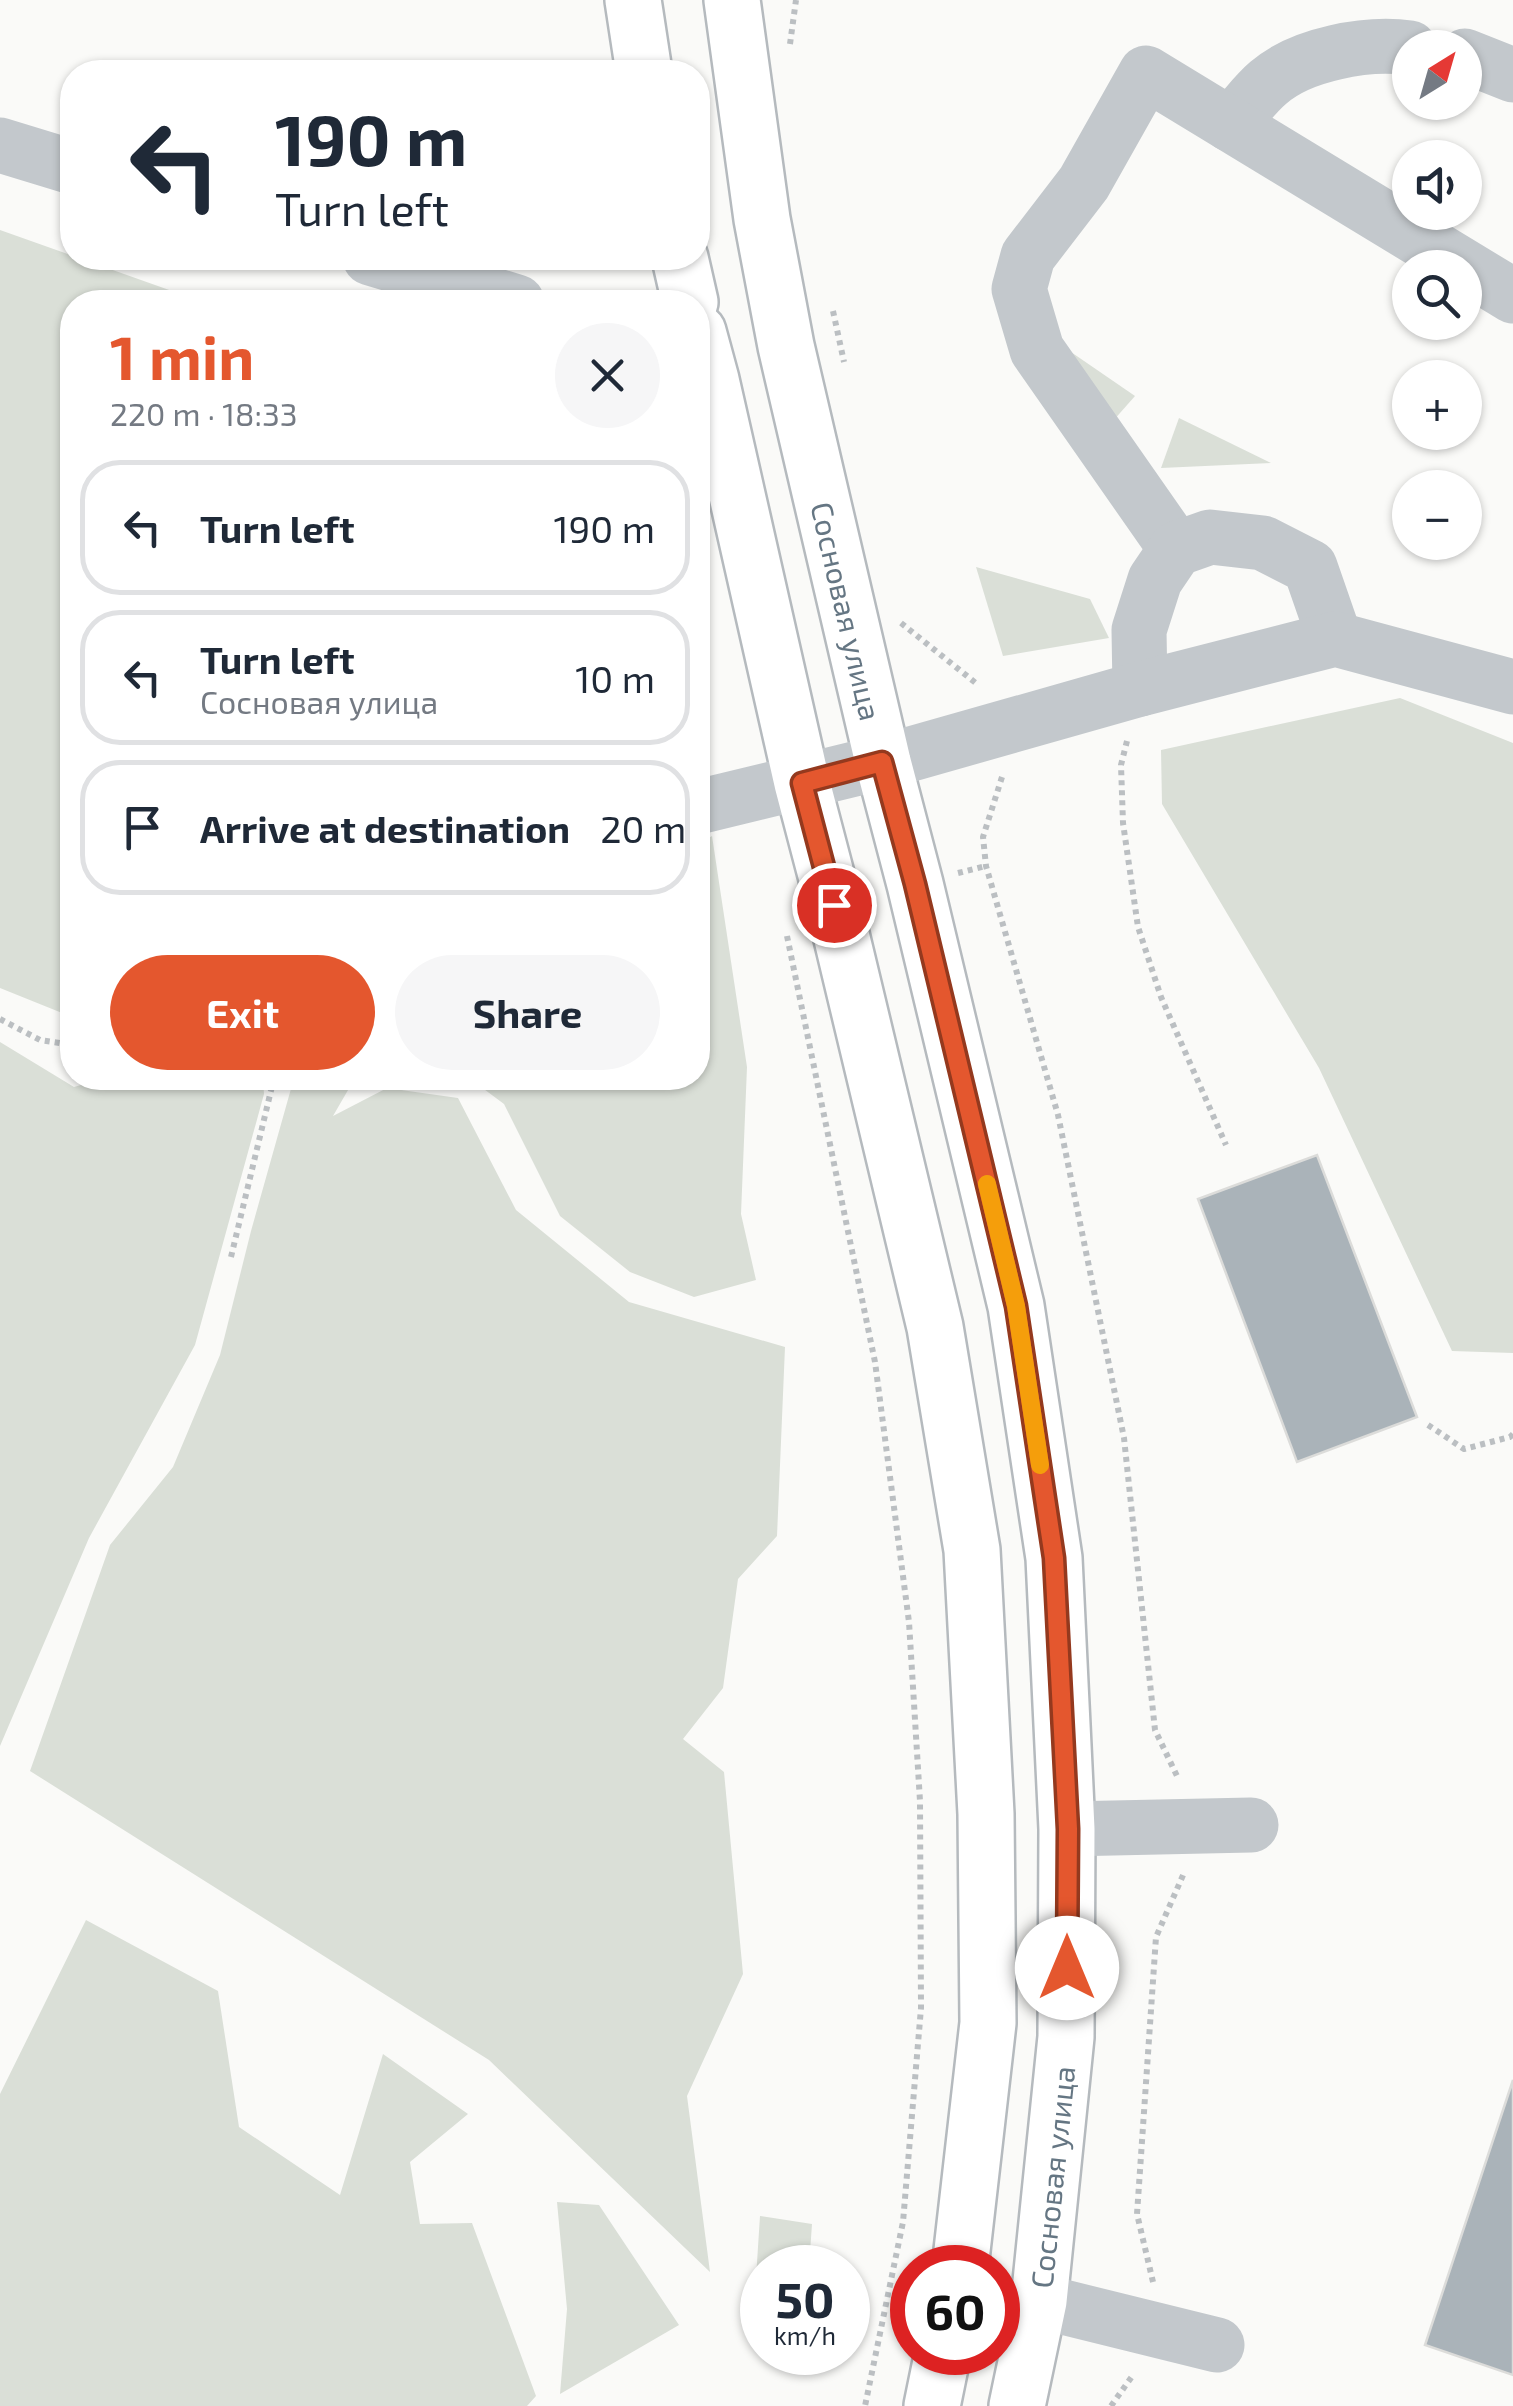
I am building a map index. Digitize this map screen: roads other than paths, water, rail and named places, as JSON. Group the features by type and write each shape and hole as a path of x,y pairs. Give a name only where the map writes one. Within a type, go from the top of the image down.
{"main road":[{"path":"633,0 642,60"},
{"name":"Сосновая улица","path":"732,0 762,219 786,346 882,762 1016,1306 1054,1558 1068,1829 1066,2037 1039,2301 1016,2406"},
{"path":"710,379 802,783 935,1327 972,1550 986,1814 988,2023 963,2245"},
{"path":"932,2406 938,2375"}],"lane":[{"path":"1230,124 1270,82 1319,54 1392,46"},
{"path":"1482,63 1513,75"},
{"path":"1176,549 1037,350 1019,288 1028,256 1084,182 1146,73 1513,296"},
{"path":"0,145 60,163"},
{"path":"410,270 478,290"},
{"path":"1140,689 1139,630 1154,580 1176,549 1210,537 1262,542 1310,567 1335,638"},
{"path":"710,804 882,762 1335,638 1513,687"},
{"path":"1068,1829 1252,1825"},
{"path":"1039,2301 1217,2346"}]}
